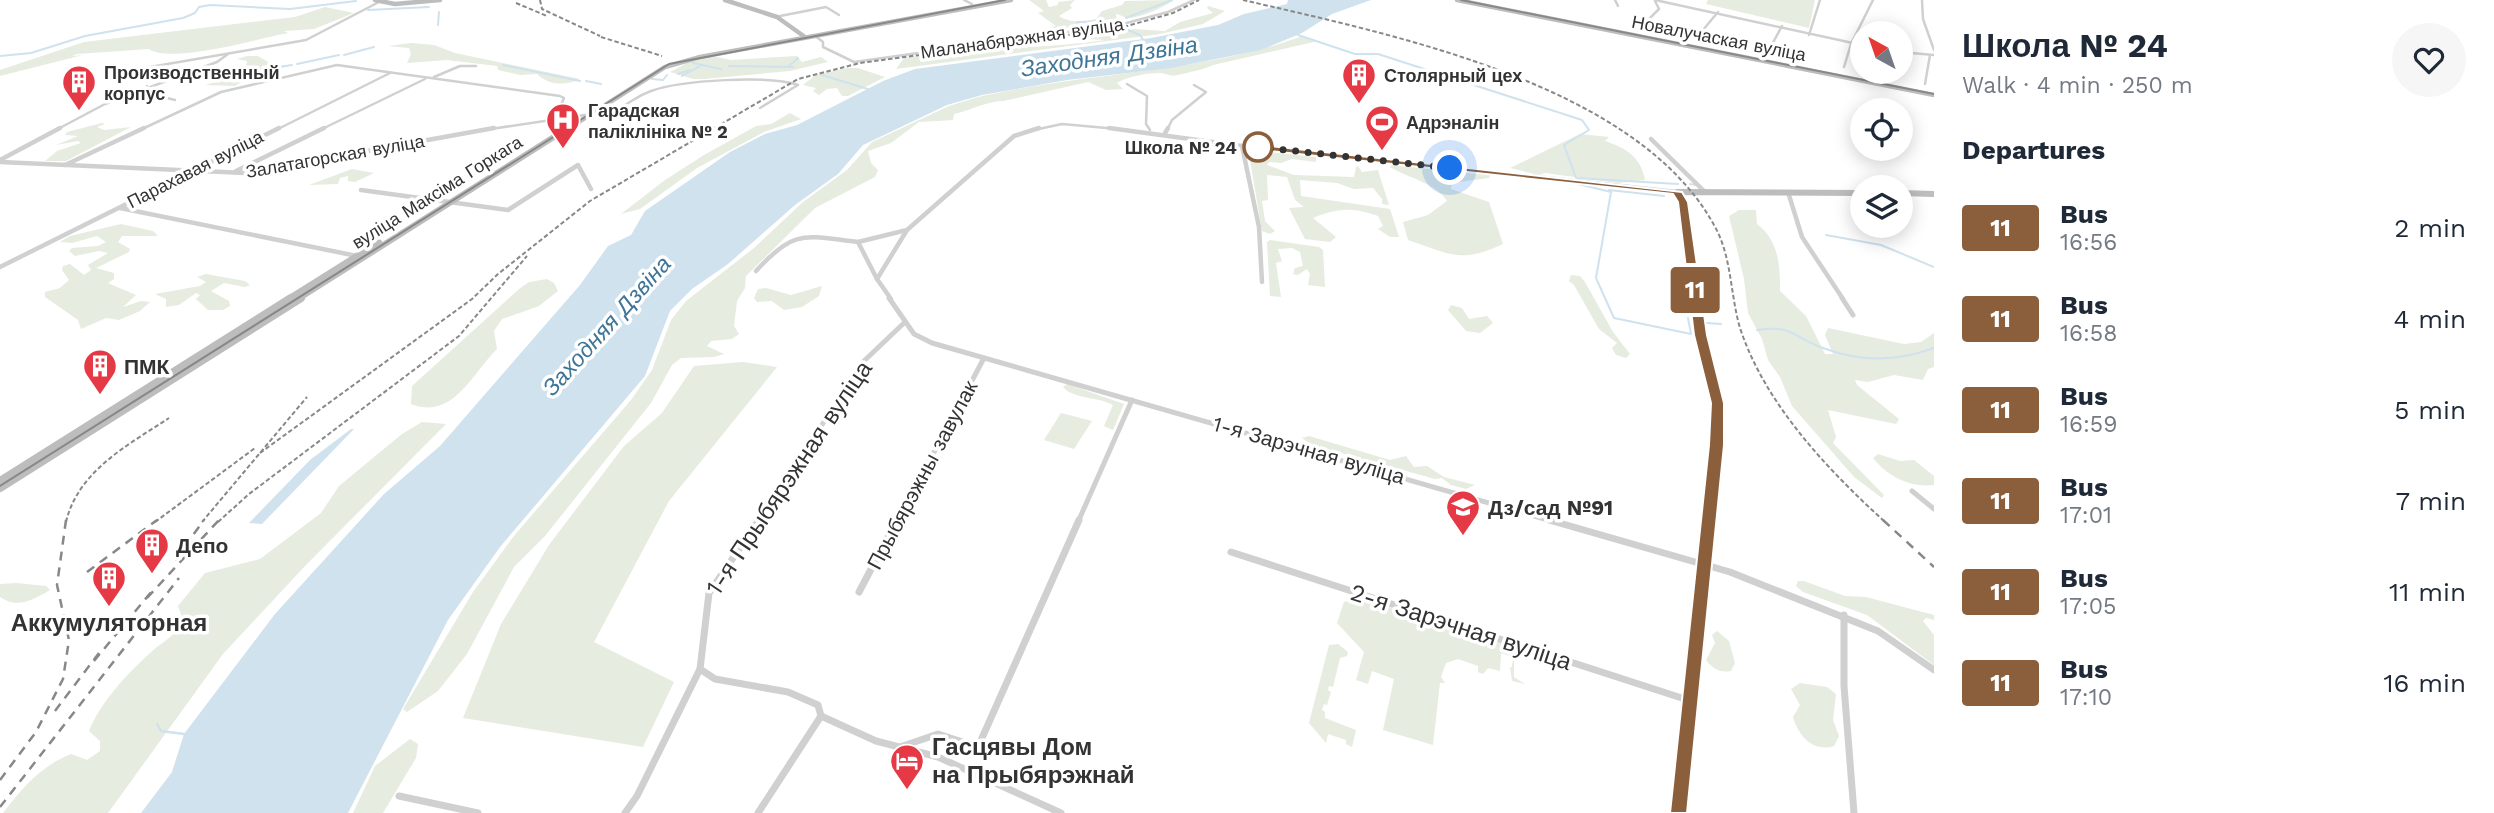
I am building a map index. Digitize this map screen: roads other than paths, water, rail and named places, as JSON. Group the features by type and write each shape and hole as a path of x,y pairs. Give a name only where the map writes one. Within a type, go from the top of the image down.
{"main road":[{"path":"377,1 440,0"},
{"path":"725,0 775,17 804,36"},
{"name":"вуліца Максіма Горкага","path":"918,15 997,0"},
{"name":"вуліца Максіма Горкага","path":"0,488 651,73 685,60 735,49 1011,0"},
{"name":"Новалучаская вуліца","path":"1457,0 1505,8"},
{"name":"Новалучаская вуліца","path":"1469,0 1934,94"},
{"name":"вуліца Максіма Горкага","path":"804,36 864,24"},
{"path":"1680,813 1717,445 1717,403 1701,335 1683,202 1677,192 1850,193"},
{"path":"1913,193 1934,194"},
{"name":"вуліца Максіма Горкага","path":"0,481 308,290"}],"street":[{"path":"964,0 972,4"},
{"name":"Маланабярэжная вуліца","path":"814,35 823,41 823,47 854,62 1100,29 1155,16 1195,0"},
{"path":"1615,0 1618,6"},
{"path":"1655,0 1704,7 1850,44"},
{"path":"1641,27 1659,9 1655,0"},
{"path":"1685,0 1688,5"},
{"path":"1809,35 1820,0"},
{"path":"1862,21 1873,0"},
{"path":"1922,0 1923,19 1932,53 1925,85"},
{"path":"150,67 318,36 322,29 377,1"},
{"path":"775,17 826,7 839,15"},
{"path":"1698,36 1718,12"},
{"path":"1769,50 1782,26"},
{"path":"1844,67 1850,47"},
{"path":"1913,52 1932,53"},
{"path":"0,161 105,104 147,86 217,62 228,54"},
{"path":"64,165 228,89 337,65 561,96 564,98 556,117"},
{"path":"233,173 430,78 460,66 476,66"},
{"path":"1928,68 1934,69"},
{"name":"Парахавая вуліца","path":"0,267 390,72"},
{"path":"600,106 619,109 650,91 663,88 770,79 790,81 798,85 760,108"},
{"path":"1126,84 1147,96 1147,129 1153,132"},
{"path":"1165,133 1172,120 1206,92 1194,85"},
{"path":"147,86 155,95 174,100"},
{"name":"Залатагорская вуліца","path":"0,161 233,173 282,168 556,117 588,114"},
{"path":"877,279 907,230 1014,136 1062,124 1165,133 1242,146 1677,192"},
{"path":"1651,139 1704,191"},
{"path":"1242,146 1257,215 1262,282"},
{"path":"361,190 508,209 578,165 591,189"},
{"path":"1788,192 1802,237 1853,314"},
{"path":"120,208 202,222 361,256"},
{"path":"756,271 781,243 795,236 858,242 907,230"},
{"path":"858,242 872,264 877,279 914,334"},
{"name":"1-я Прыбярэжная вуліца","path":"625,813 637,796 700,669 709,593 736,558 809,440 843,396 864,361 905,322"},
{"name":"1-я Зарэчная вуліца","path":"894,334 914,334 932,343 1704,564 1844,615 1878,631 1934,670"},
{"name":"Прыбярэжны завулак","path":"859,592 984,358"},
{"path":"900,747 938,734 978,747 1132,400"},
{"path":"1912,491 1934,509"},
{"name":"2-я Зарэчная вуліца","path":"1231,552 1692,701"},
{"path":"1844,615 1844,686 1854,813"},
{"path":"700,669 715,679 788,692 818,705 821,716 758,813"},
{"path":"821,716 876,740 938,757 1061,813"},
{"path":"399,796 478,813"}],"water":[{"name":"Заходняя Дзвіна","path":"1288,0 1371,0 1332,14 1302,33 1261,50 1171,68 1067,80 982,95 947,105 863,145 838,174 795,205 728,264 692,289 670,311 645,376 500,547 448,620 348,813 141,813 172,772 184,734 275,614 384,494 440,446 580,285 608,246 631,235 645,211 730,152 765,134 797,125 883,81 915,69 1151,38 1218,25 1244,14 1287,4"},
{"path":"354,429 262,524 249,523 310,460"}],"waterway":[{"path":"1126,18 1172,0"},
{"path":"0,56 31,53 85,36 183,18 195,13 199,7 210,5 290,9 356,1"},
{"path":"368,10 429,7"},
{"path":"438,25 439,12"},
{"path":"1077,22 1114,21"},
{"name":"Заходняя Дзвіна","path":"1123,28 1140,35 1144,41"},
{"path":"1298,35 1355,54 1378,54 1582,120 1589,130 1564,145 1576,178 1678,184"},
{"path":"344,55 374,47"},
{"path":"297,64 339,55"},
{"path":"789,66 798,58"},
{"path":"693,63 721,69"},
{"path":"273,68 292,65"},
{"path":"503,65 580,81"},
{"path":"682,76 700,66"},
{"path":"729,66 793,67"},
{"path":"678,74 690,70"},
{"path":"652,79 663,80 667,75"},
{"path":"822,75 871,90"},
{"path":"135,79 158,81"},
{"path":"586,81 601,84"},
{"path":"1578,184 1611,192 1596,278 1614,318 1691,334 1688,318"},
{"path":"1690,184 1696,185"},
{"path":"1609,190 1664,196"},
{"path":"1826,235 1881,245 1934,267"},
{"path":"1707,323 1721,324"},
{"path":"1757,330 1787,331 1837,353 1865,358 1906,356 1934,348"},
{"path":"157,724 161,731 184,734"}],"tram line":[{"path":"0,486 669,64 1005,0"},
{"path":"1461,0 1934,94"}],"railway":[{"path":"540,0 542,9 600,36"},
{"path":"260,453 472,299 498,274 590,201 798,79 860,63 1120,28 1173,13 1199,0"},
{"path":"1243,0 1436,49 1504,72 1569,100 1628,135 1677,176 1714,225 1724,249 1740,328 1751,356 1782,409 1820,457 1885,522"},
{"path":"516,3 547,16"},
{"path":"601,37 662,56"},
{"path":"218,522 249,494 459,336 527,256"},
{"path":"202,522 307,397"},
{"path":"66,522 72,504 93,474 122,449 169,418"},
{"path":"155,522 255,448"},
{"path":"0,780 36,732 63,679 69,640 57,585 66,520"},
{"path":"87,572 157,520"},
{"path":"175,560 204,520"},
{"path":"147,598 219,520"},
{"path":"1883,520 1934,567"},
{"path":"0,807 179,578"},
{"path":"94,661 152,591"},
{"path":"55,711 99,653"}],"place":[{"name":"Столярный цех","path":"1359,105"},
{"name":"Производственный корпус","path":"79,112"},
{"name":"Школа № 24","path":"1258,147"},
{"name":"Гарадская паліклініка № 2","path":"563,150"},
{"name":"Адрэналін","path":"1382,152"},
{"name":"ПМК","path":"100,396"},
{"name":"Дз/сад №91","path":"1463,537"},
{"name":"Депо","path":"152,575"},
{"name":"Аккумуляторная","path":"109,608"},
{"name":"Гасцявы Дом на Прыбярэжнай","path":"907,791"}]}
